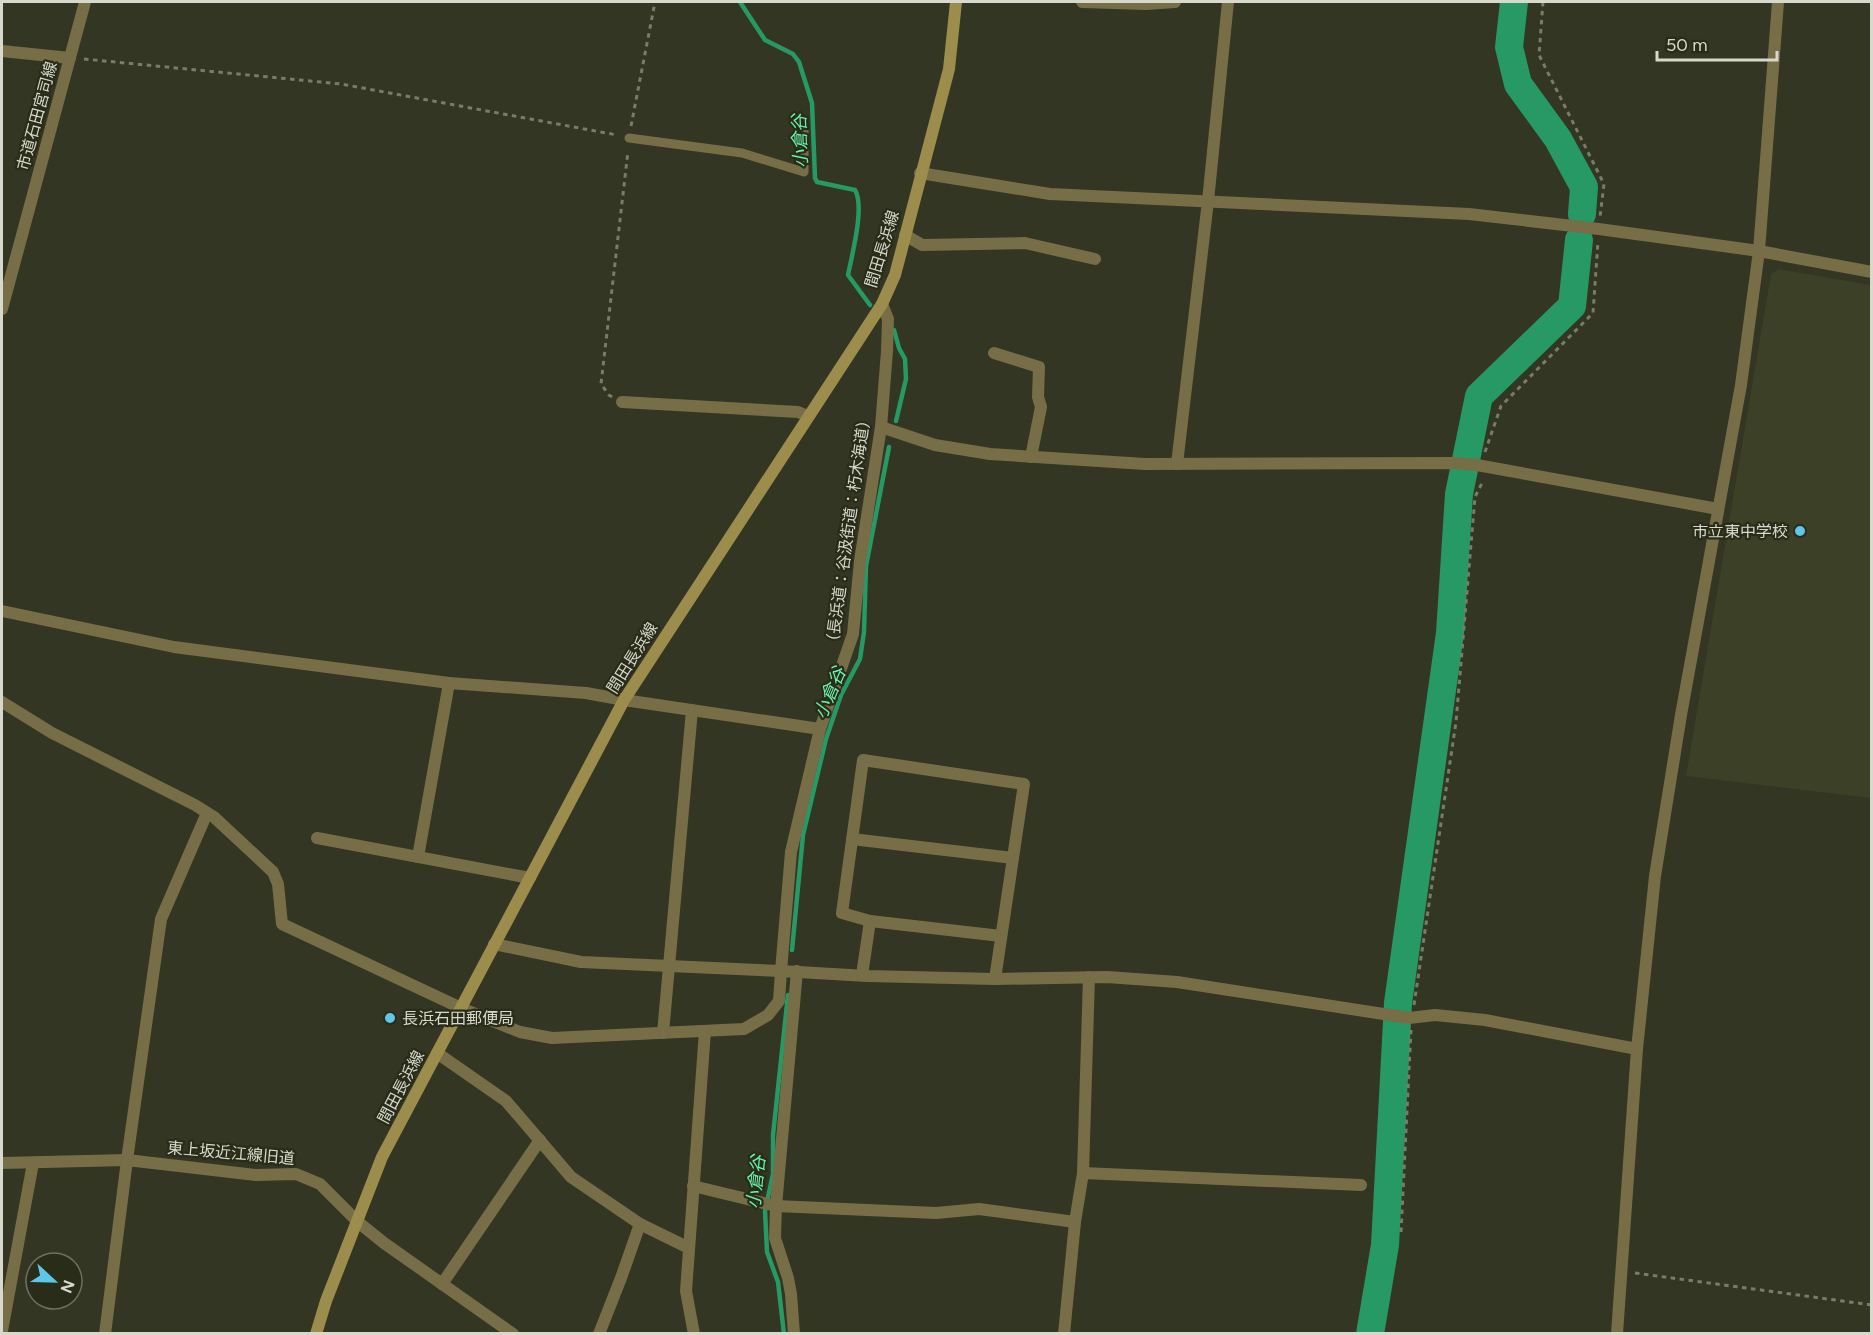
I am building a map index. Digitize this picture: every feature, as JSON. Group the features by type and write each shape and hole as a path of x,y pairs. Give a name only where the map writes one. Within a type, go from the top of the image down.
{"main road":[{"name":"間田長浜線","path":"319,1332 382,1157 624,700 882,304 895,275 949,69 956,2"}],"street":[{"name":"市道石田宮司線","path":"2,309 85,2"},
{"path":"1082,2 1146,4 1175,2"},
{"path":"1177,464 1208,201 1228,2"},
{"path":"1617,1334 1636,1049 1655,876 1683,704 1741,385 1759,251 1778,2"},
{"path":"2,51 70,58"},
{"path":"920,173 1050,194 1469,214 1759,251 1872,272"},
{"path":"905,235 922,245 1025,243 1095,259"},
{"name":"(長浜道：谷汲街道：朽木海道)","path":"207,813 273,872 278,884 282,924 461,1008 520,1032 552,1038 744,1029 768,1015 779,1001 791,852 820,729 853,633 860,561 881,427 888,319 882,304"},
{"path":"994,353 1039,367 1038,397 1041,407 1031,457"},
{"path":"622,402 798,412 808,416"},
{"path":"881,427 934,445 990,454 1031,457 1145,464 1454,463 1482,466 1718,509"},
{"path":"2,611 174,647 449,683 586,693 820,729"},
{"path":"418,857 449,683"},
{"path":"2,702 52,733 207,813 161,919 105,1334"},
{"path":"663,1033 692,710"},
{"path":"995,979 1024,784 864,759 842,914 870,921 1001,936"},
{"path":"317,838 530,878"},
{"path":"852,839 1013,858"},
{"path":"862,975 870,921"},
{"path":"494,944 581,962 862,975 995,979 1089,977 1177,982 1384,1015 1410,1018 1435,1015 1485,1020 1636,1049"},
{"path":"794,1334 788,1278 775,1238 797,971"},
{"path":"1064,1334 1075,1222 1083,1173 1089,977"},
{"path":"694,1334 686,1291 705,1031"},
{"path":"437,1053 506,1101 571,1177 640,1224 689,1248"},
{"path":"442,1284 540,1140"},
{"name":"東上坂近江線旧道","path":"2,1163 127,1160 256,1175 296,1174 320,1184 357,1222 507,1332"},
{"path":"2,1331 33,1162"},
{"path":"1083,1173 1361,1185"},
{"path":"693,1186 776,1206 936,1213 979,1209 1075,1222"},
{"path":"599,1334 640,1224"}],"lane":[{"path":"629,138 742,153 804,172 804,131"}],"path":[{"path":"622,402 609,395 601,384 629,138 655,2"},
{"path":"1401,1232 1410,1018 1456,722 1475,497 1501,406 1593,313 1604,184 1539,55 1544,2"},
{"path":"70,58 341,84 629,138"},
{"path":"1622,1271 1872,1305"}],"shaded area":[{"name":"市立東中学校","path":"1778,269 1871,285 1871,798 1686,776 1771,274"}],"waterway":[{"name":"小倉谷","path":"740,2 765,40 793,54 799,62 812,103 817,182 855,190 859,207 855,244 848,275 870,305"},
{"path":"1514,2 1509,47 1518,84 1558,139 1584,187 1582,214"},
{"path":"1370,1334 1385,1245 1398,1003 1450,633 1459,494 1479,396 1572,306 1579,240"},
{"name":"小倉谷","path":"894,330 905,359 906,379 896,421"},
{"name":"小倉谷","path":"792,950 803,835 826,739 841,695 860,659 864,632 866,566 889,447"},
{"name":"小倉谷","path":"784,1334 778,1282 767,1252 765,1211 773,1174 773,1135 788,995"}],"place":[{"name":"市立東中学校","path":"1800,531"},
{"name":"長浜石田郵便局","path":"390,1018"}]}
